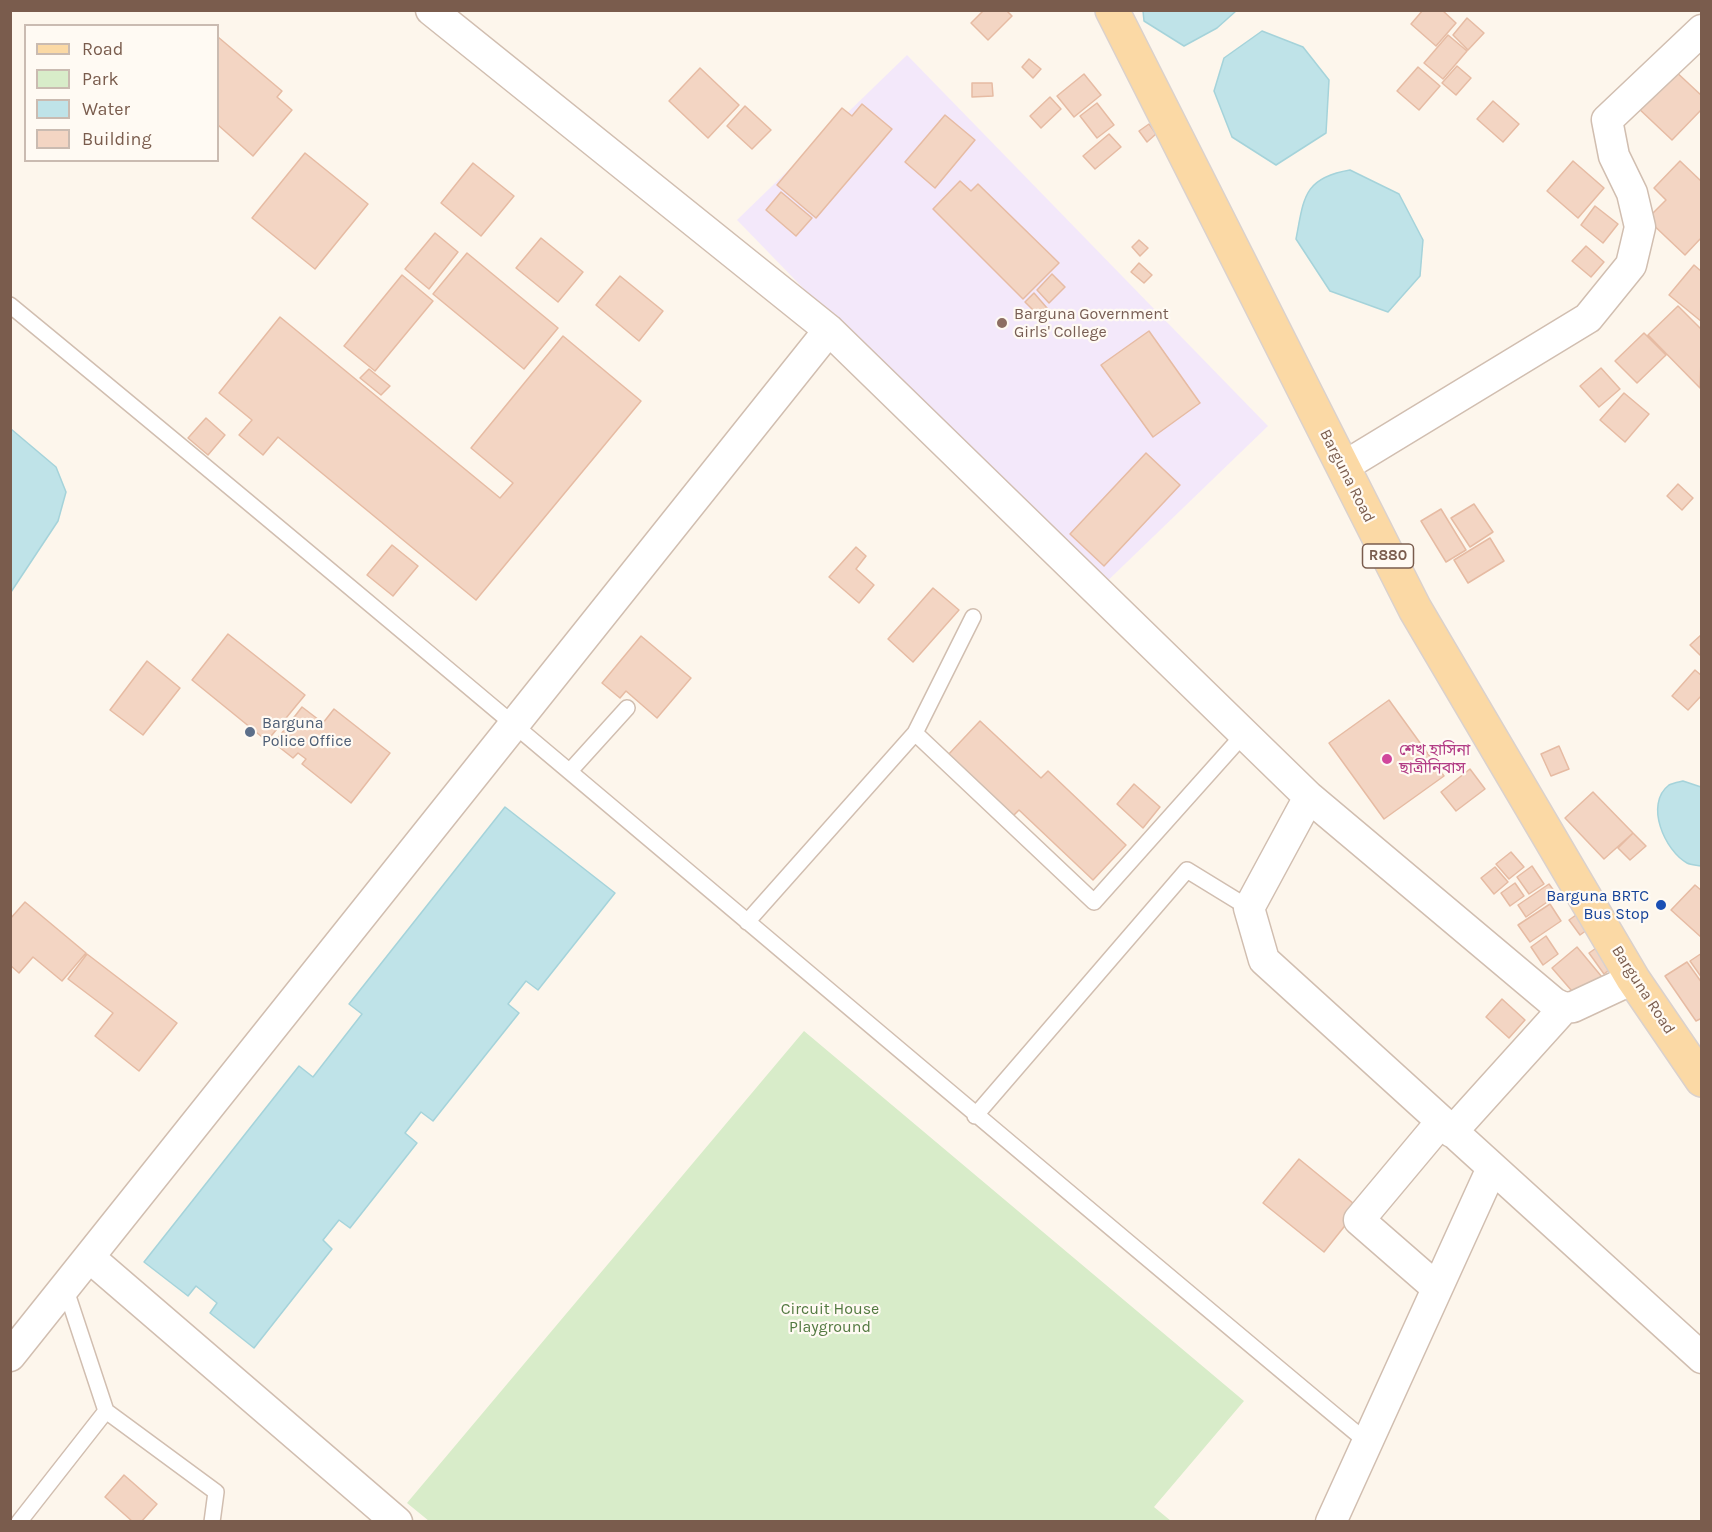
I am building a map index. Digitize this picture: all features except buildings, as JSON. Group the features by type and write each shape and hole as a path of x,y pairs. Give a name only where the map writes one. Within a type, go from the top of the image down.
{"main road":[{"name":"Barguna Road","path":"1112,10 1415,609 1633,979 1701,1080"}],"street":[{"path":"431,10 829,330 1309,797 1564,1008"},
{"path":"1343,467 1588,318 1631,265 1640,227 1632,193 1614,156 1607,120 1701,30"},
{"path":"10,1356 829,330"},
{"path":"1309,797 1249,908 1264,960 1701,1358"},
{"path":"1437,1288 1359,1220 1564,1008 1581,1004 1633,979"},
{"path":"1331,1521 1492,1168"},
{"path":"89,1257 397,1521"}],"lane":[{"path":"10,305 310,552 975,1116 1367,1442"},
{"path":"747,922 915,733 973,617"},
{"path":"570,771 627,708"},
{"path":"915,733 1094,902 1244,734"},
{"path":"975,1116 1187,870 1249,908"},
{"path":"65,1287 106,1411 216,1492 212,1521"},
{"path":"19,1521 106,1411"}],"shaded area":[{"name":"Barguna Government Girls' College","path":"907,55 1268,426 1097,591 737,220"}],"green space":[{"name":"Circuit House Playground","path":"804,1031 1244,1401 1154,1507 1171,1521 429,1521 407,1503"}],"water":[{"path":"1143,10 1236,11 1217,28 1184,46 1144,21"},
{"path":"1262,31 1303,47 1329,80 1326,133 1276,165 1232,137 1214,91 1224,58"},
{"path":"1350,170 1399,194 1423,240 1420,276 1388,312 1330,291 1296,239 1301,212 1308,192 1323,178"},
{"path":"11,429 56,467 66,492 58,521 11,592"},
{"path":"1683,781 1701,787 1701,866 1689,864 1679,857 1671,848 1660,827 1658,804 1662,793 1669,785"},
{"path":"505,807 615,893 538,990 526,981 508,1004 519,1013 433,1121 421,1112 405,1133 417,1143 350,1228 339,1220 323,1240 332,1249 254,1348 210,1313 217,1303 196,1286 188,1296 144,1262 299,1066 313,1077 362,1014 349,1004"}],"place":[{"name":"Barguna Government Girls' College","path":"1002,323"},
{"name":"Barguna Police Office","path":"250,732"},
{"name":"শেখ হাসিনা ছাত্রীনিবাস","path":"1387,759"},
{"name":"Barguna BRTC Bus Stop","path":"1661,905"}]}
